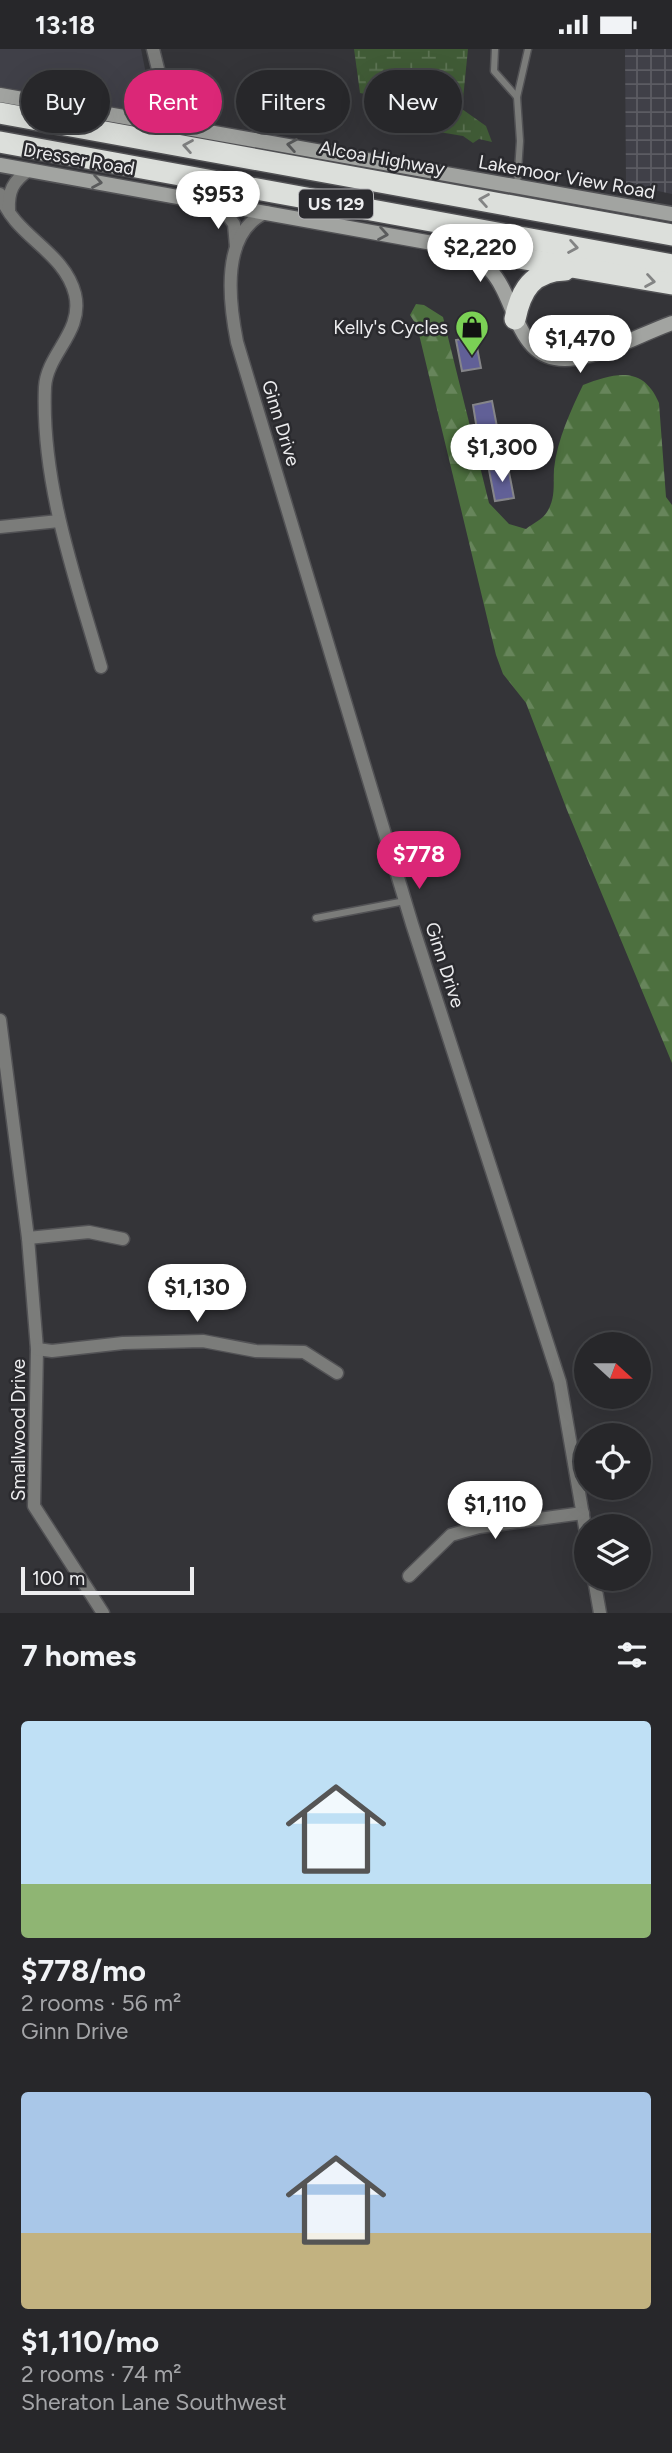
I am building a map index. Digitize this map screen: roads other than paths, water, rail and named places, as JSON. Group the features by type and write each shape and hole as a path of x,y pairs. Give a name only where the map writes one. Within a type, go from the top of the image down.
{"highway":[{"name":"Alcoa Highway","path":"0,113 672,235"},
{"name":"US 129","path":"0,142 672,265"},
{"path":"449,246 672,284"},
{"path":"515,319 519,300 530,281 556,271 579,270"}],"street":[{"path":"153,49 159,70"},
{"path":"156,70 157,62"},
{"name":"Lakemoor View Road","path":"0,95 124,116"},
{"name":"Lakemoor View Road","path":"221,133 672,215"},
{"name":"Dresser Road","path":"0,165 449,246 477,257 492,271 505,292 524,337 545,353 574,359 672,323"},
{"path":"9,214 10,189 29,170"},
{"path":"0,194 9,214 22,232 59,263 75,294 75,320 69,339 47,376 45,389 59,521 101,667"},
{"name":"Ginn Drive","path":"219,204 234,224 236,247 230,298 237,342 405,901 560,1382 583,1513"},
{"name":"Ginn Drive","path":"236,247 253,220 267,212"},
{"path":"0,527 59,521"},
{"name":"Smallwood Drive","path":"0,1020 28,1238 37,1349 34,1506 103,1613"},
{"path":"28,1238 89,1232 123,1239"},
{"path":"37,1349 52,1351 122,1343 203,1341 256,1351 304,1352 337,1373"},
{"path":"409,1576 451,1535 479,1527 583,1513"},
{"path":"596,1591 600,1613"}],"lane":[{"path":"495,49 494,71 517,96"},
{"path":"517,188 520,141 517,96 528,49"},
{"path":"316,918 405,901"}],"place":[{"name":"Kelly's Cycles","path":"472,357"}]}
